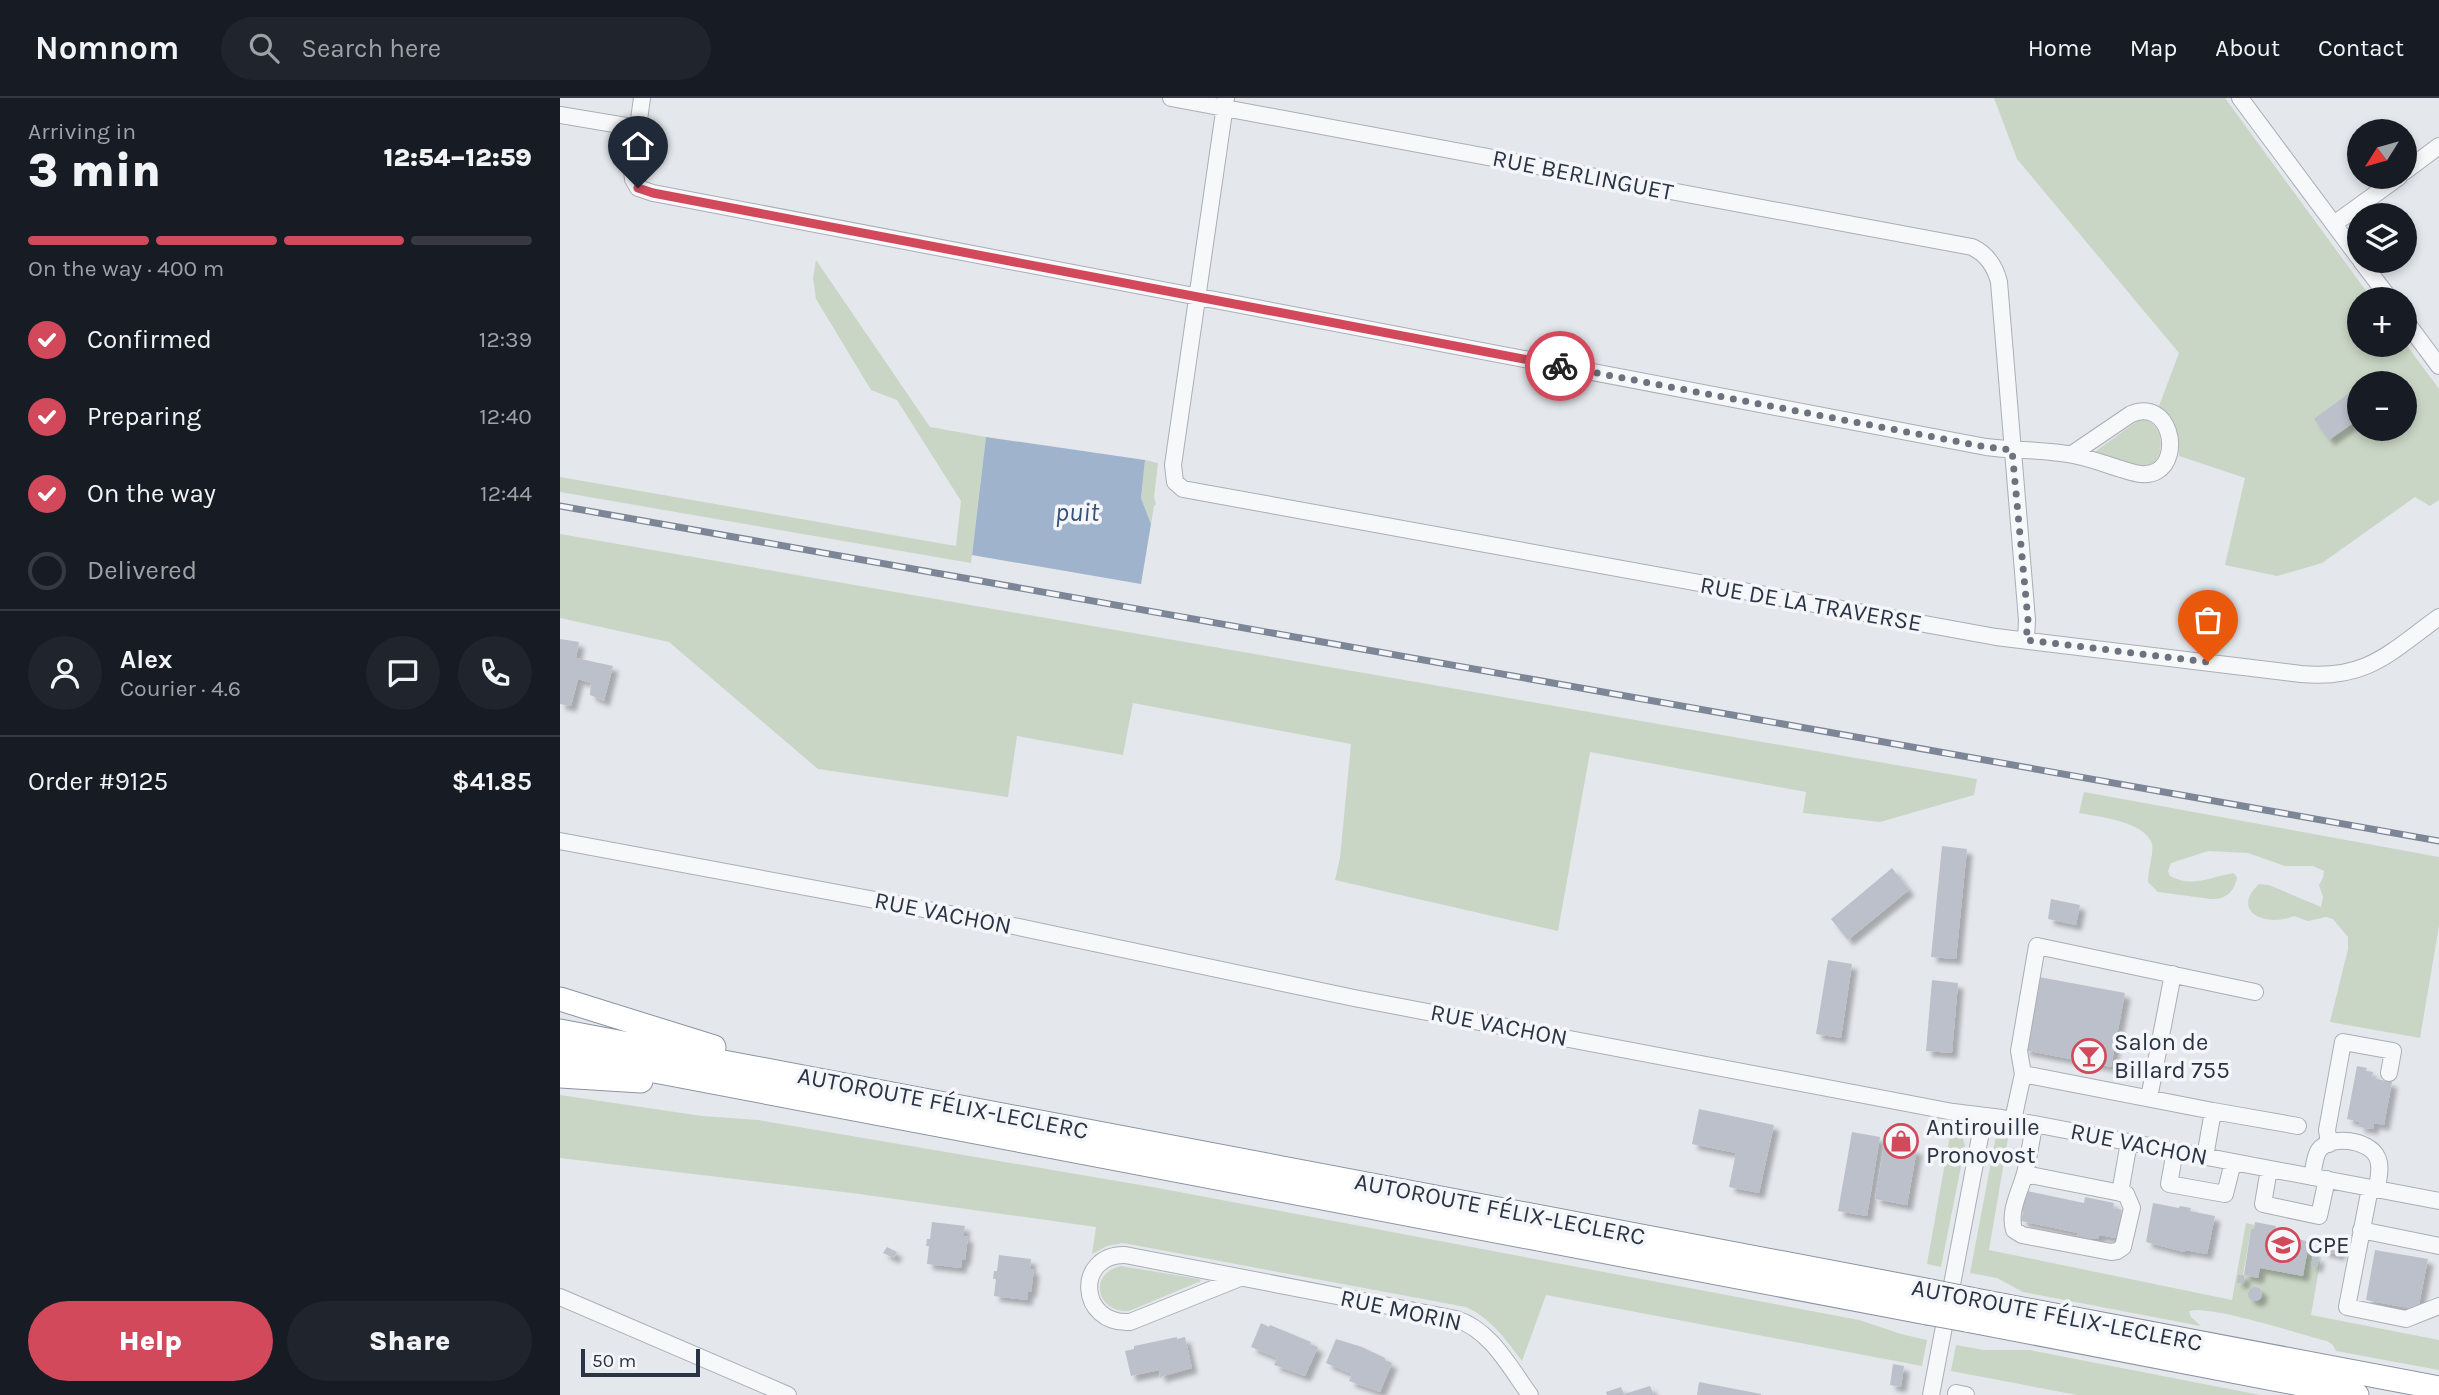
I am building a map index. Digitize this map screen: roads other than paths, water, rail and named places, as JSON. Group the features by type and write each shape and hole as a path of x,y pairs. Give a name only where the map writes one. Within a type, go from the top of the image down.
{"highway":[{"path":"560,999 807,1077"},
{"name":"AUTOROUTE FÉLIX-LECLERC","path":"560,1031 807,1077 1929,1302"},
{"name":"AUTOROUTE FÉLIX-LECLERC","path":"560,1054 1968,1309 2439,1388"},
{"path":"560,1076 731,1086"},
{"name":"AUTOROUTE FÉLIX-LECLERC","path":"1968,1309 2357,1395"}],"street":[{"path":"642,98 632,170 635,184 642,190 653,193 1986,447 2072,454 2138,474 2150,474 2161,469 2167,460 2168,430 2158,415 2150,411 2139,411 2072,454"},
{"name":"RUE BERLINGUET","path":"1171,98 1225,103 1972,247 1982,252 1990,261 1999,282 2012,450"},
{"path":"2240,98 2347,242"},
{"path":"1196,297 1225,103"},
{"path":"560,115 638,128"},
{"path":"2417,162 2439,146"},
{"path":"2334,224 2382,189"},
{"name":"RUE DE LA TRAVERSE","path":"1196,297 1172,465 1175,482 1190,492 1928,625 2026,640 2301,674 2325,674 2365,667 2439,617"},
{"path":"2417,336 2439,366"},
{"path":"2012,450 2028,620 2026,640"},
{"name":"RUE VACHON","path":"560,841 996,923 1354,998 2439,1201"},
{"path":"2013,1120 2024,1074 2019,1051 2037,946 2255,992"},
{"path":"2149,1098 2173,974"},
{"path":"2329,1144 2327,1130 2343,1042 2393,1051 2389,1073"},
{"path":"2024,1074 2298,1126"},
{"path":"2205,1157 2213,1111"},
{"path":"1931,1395 1984,1116"},
{"path":"2025,1174 2126,1194 2132,1208 2125,1244 2117,1251 2021,1235 2014,1230 2012,1223 2018,1188 2025,1174 2034,1124"},
{"path":"2120,1193 2129,1142"},
{"path":"2269,1168 2263,1204 2319,1216 2318,1152 2329,1144 2357,1142 2372,1150 2379,1159 2380,1166 2361,1230 2347,1307 2406,1320 2439,1306"},
{"path":"2175,1151 2169,1184 2225,1194 2233,1162"},
{"path":"2361,1230 2439,1246"},
{"name":"RUE MORIN","path":"1240,1278 1130,1322 1112,1321 1102,1316 1090,1291 1094,1270 1105,1259 1115,1255 1134,1256 1462,1321 1473,1326 1488,1339 1530,1395"},
{"path":"560,1297 789,1395"}],"water":[{"name":"puit","path":"986,437 1145,460 1141,498 1151,524 1141,584 972,555"}],"railway":[{"path":"560,506 2439,841"}],"place":[{"name":"Salon de Billard 755","path":"2089,1056"},
{"name":"Antirouille Pronovost","path":"1901,1141"},
{"name":"CPE","path":"2283,1245"}]}
